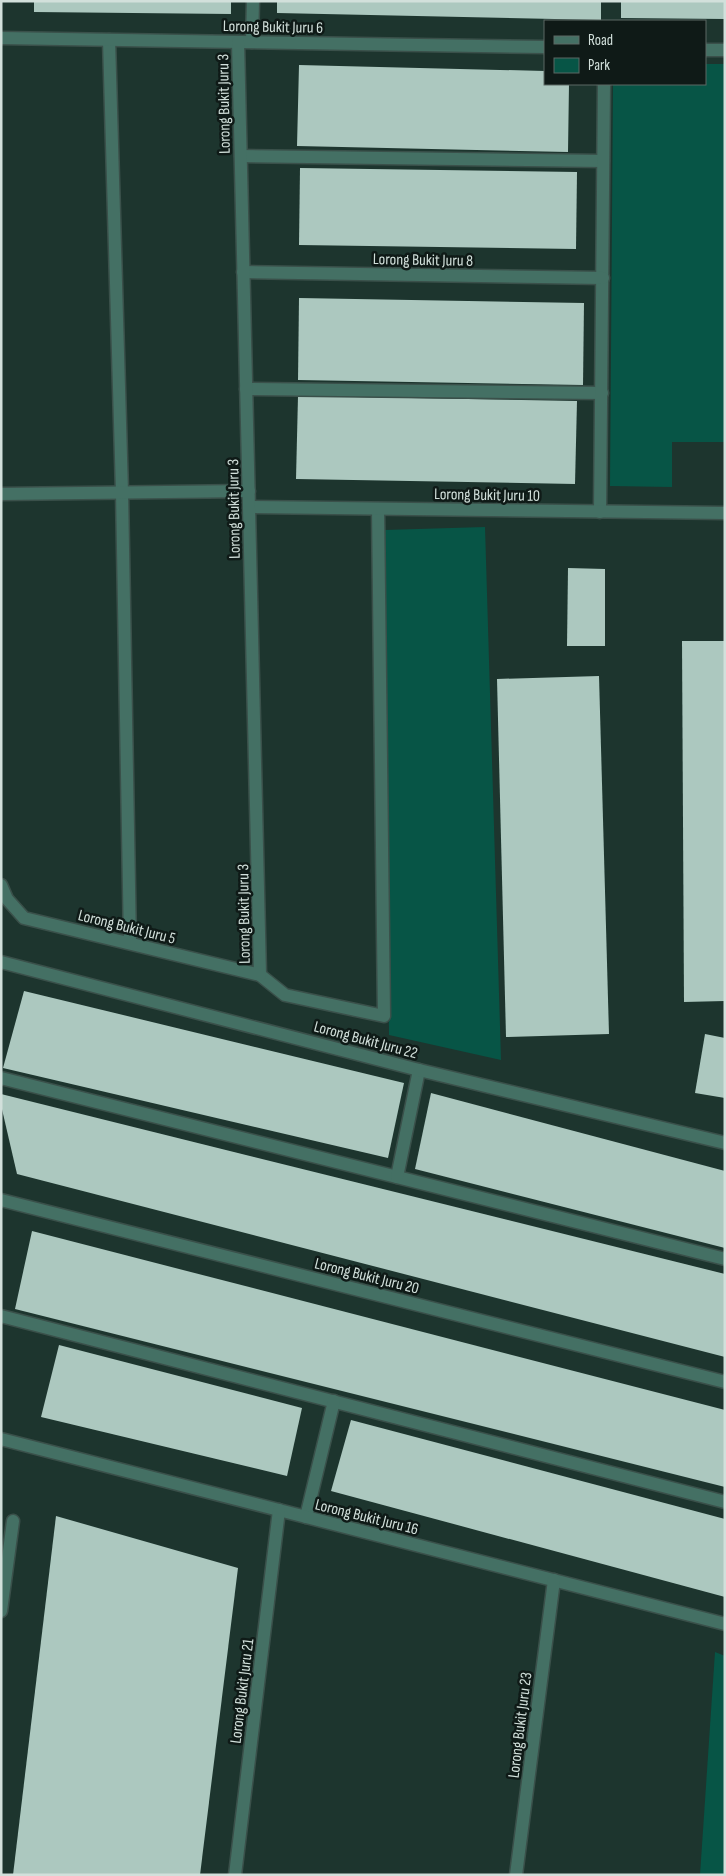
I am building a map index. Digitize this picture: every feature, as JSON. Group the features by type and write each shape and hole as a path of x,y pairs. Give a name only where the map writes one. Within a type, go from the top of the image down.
{"street":[{"path":"252,42 253,1"},
{"name":"Lorong Bukit Juru 6","path":"1,38 544,47"},
{"path":"109,40 122,492 130,943"},
{"name":"Lorong Bukit Juru 3","path":"238,42 260,976"},
{"path":"706,50 725,50"},
{"path":"600,512 604,85"},
{"path":"241,156 603,161"},
{"name":"Lorong Bukit Juru 8","path":"243,272 603,278"},
{"path":"246,389 602,393"},
{"path":"1,494 249,491"},
{"name":"Lorong Bukit Juru 10","path":"249,507 725,513"},
{"path":"260,976 285,995 384,1016 378,509"},
{"name":"Lorong Bukit Juru 5","path":"1,886 7,899 24,918 260,976"},
{"name":"Lorong Bukit Juru 22","path":"1,962 419,1070 725,1143"},
{"path":"397,1177 419,1070"},
{"path":"1,1078 725,1259"},
{"name":"Lorong Bukit Juru 20","path":"1,1200 725,1382"},
{"path":"1,1316 725,1502"},
{"path":"306,1517 334,1401"},
{"name":"Lorong Bukit Juru 16","path":"1,1439 725,1624"},
{"name":"Lorong Bukit Juru 21","path":"235,1875 279,1510"},
{"path":"1,1611 13,1521"},
{"name":"Lorong Bukit Juru 23","path":"516,1875 554,1580"}],"green space":[{"path":"706,64 725,64 725,442 672,442 672,487 610,486 613,85 706,85"},
{"path":"485,527 501,1060 389,1035 384,530"},
{"path":"715,1652 725,1656 725,1875 700,1875"}],"building":[{"path":"34,1 231,1 231,14 34,12"},
{"path":"277,1 601,1 601,20 277,13"},
{"path":"621,1 725,1 725,19 621,18"},
{"path":"299,65 544,71 544,85 569,85 568,152 297,146"},
{"path":"300,168 577,172 576,249 299,245"},
{"path":"299,298 584,303 583,385 298,380"},
{"path":"298,396 577,401 575,484 296,479"},
{"path":"568,568 605,569 605,646 567,646"},
{"path":"682,641 725,641 725,1001 684,1002"},
{"path":"599,676 609,1034 506,1037 497,679"},
{"path":"24,991 404,1083 388,1158 3,1068"},
{"path":"705,1034 725,1038 725,1098 695,1093"},
{"path":"431,1093 725,1171 725,1248 415,1169"},
{"path":"1,1094 725,1274 725,1357 17,1174 1,1105"},
{"path":"32,1231 725,1410 725,1487 15,1309"},
{"path":"59,1345 302,1408 287,1476 41,1417"},
{"path":"351,1420 725,1519 725,1597 331,1491"},
{"path":"56,1516 238,1568 200,1875 13,1875"}]}
